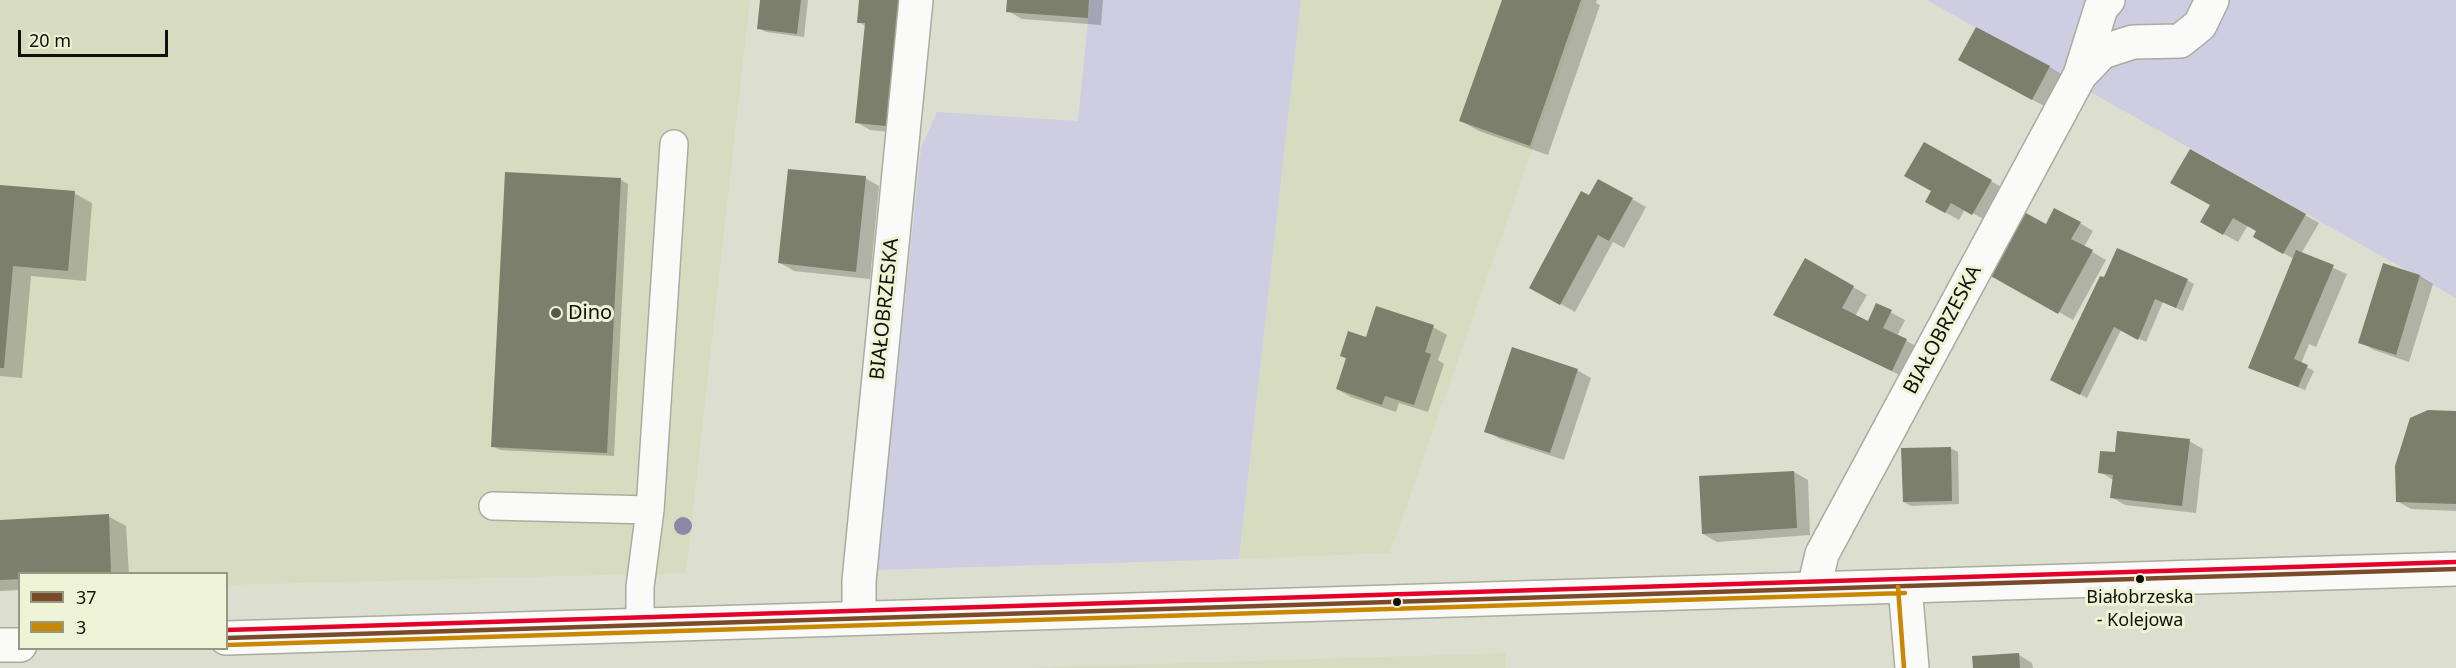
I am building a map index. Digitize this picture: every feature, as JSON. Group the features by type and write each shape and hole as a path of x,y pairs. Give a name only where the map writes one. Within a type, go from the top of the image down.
{"main road":[{"name":"BIAŁOBRZESKA","path":"859,618 859,581 916,0"},
{"name":"BIAŁOBRZESKA","path":"1815,588 1822,554 2080,75 2101,8 2108,0"},
{"name":"BIAŁOBRZESKA","path":"2080,75 2102,52 2133,42 2180,41 2200,25 2212,0"},
{"path":"228,638 2456,569"},
{"path":"1905,586 1912,668"},
{"path":"0,645 18,645"}],"lane":[{"path":"640,625 640,587 650,510 674,144"},
{"path":"493,506 650,510"}],"shaded area":[{"path":"0,0 750,0 686,573 228,585 228,572 18,572 18,590 0,591"},
{"path":"1090,0 1301,0 1239,559 877,570 921,148 937,112 1078,121"},
{"path":"1301,0 1585,0 1390,553 1239,559"},
{"path":"1927,0 2456,0 2456,298"},
{"path":"1506,653 1506,668 1024,668"}],"building":[{"path":"760,0 801,0 797,34 757,29"},
{"path":"859,0 899,0 886,126 855,123 865,23 857,23"},
{"path":"1007,0 1089,0 1088,18 1006,12"},
{"path":"1502,0 1581,0 1530,146 1459,121"},
{"path":"1976,27 2050,66 2032,100 1958,60"},
{"path":"1924,142 1992,180 1972,215 1951,203 1945,213 1925,202 1931,191 1904,176"},
{"path":"2190,149 2306,214 2283,254 2253,237 2256,231 2233,218 2223,235 2200,222 2210,205 2170,183"},
{"path":"788,169 866,176 856,272 778,263"},
{"name":"Dino","path":"505,172 621,178 607,453 491,447"},
{"path":"1598,179 1633,198 1609,241 1598,235 1560,305 1529,288 1581,191 1589,195"},
{"path":"0,185 75,191 68,271 13,266 4,368 0,368"},
{"path":"2054,208 2081,222 2071,239 2093,250 2058,314 1989,275 2024,212 2046,224"},
{"path":"2117,248 2188,279 2176,308 2155,299 2138,340 2114,327 2080,395 2050,380 2100,276 2104,277"},
{"path":"2296,250 2334,265 2294,359 2308,365 2298,387 2248,368"},
{"path":"1805,258 1854,286 1842,308 1868,321 1876,303 1892,310 1883,328 1907,339 1892,371 1773,315"},
{"path":"2383,263 2420,275 2396,355 2358,343"},
{"path":"1376,306 1434,325 1425,352 1431,354 1414,405 1385,396 1382,405 1336,389 1346,358 1340,356 1348,331 1366,337"},
{"path":"1512,347 1578,369 1550,453 1484,432"},
{"path":"2428,410 2456,411 2456,504 2396,502 2395,466 2410,418"},
{"path":"2117,431 2190,439 2182,506 2110,498 2113,475 2098,473 2100,451 2115,452"},
{"path":"1951,447 1952,501 1903,502 1901,448"},
{"path":"1794,471 1797,528 1702,534 1699,476"},
{"path":"109,514 111,572 18,572 18,579 0,580 0,520"},
{"path":"2019,653 2020,668 1973,668 1972,656"}],"transit line":[{"path":"228,630 2456,562"},
{"name":"37","path":"228,638 2456,569"},
{"name":"3","path":"1898,587 1904,668"},
{"name":"3","path":"228,645 1905,593"}],"place":[{"name":"Dino","path":"556,313"},
{"name":"Białobrzeska - Kolejowa","path":"2140,579"}]}
